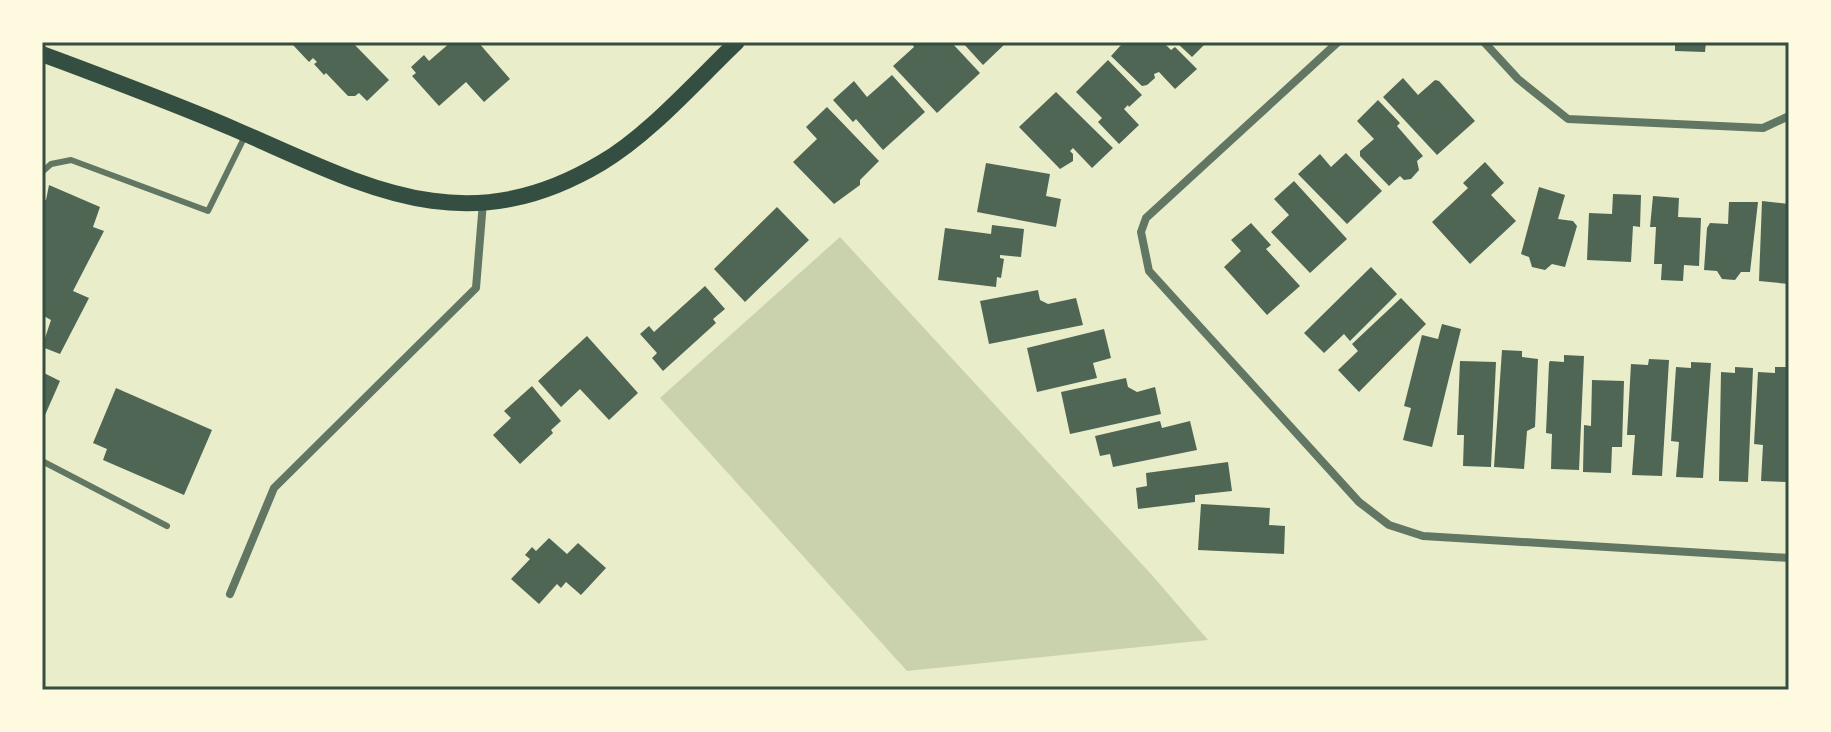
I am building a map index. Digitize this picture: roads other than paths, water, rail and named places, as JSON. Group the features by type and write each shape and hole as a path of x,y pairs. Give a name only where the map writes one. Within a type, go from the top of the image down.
{"main road":[{"path":"42,54 378,190 413,198 483,202 515,199 543,191 604,162 635,139 737,42"}],"street":[{"path":"1338,42 1146,218 1141,232 1149,271 1359,502 1389,525 1423,536 1789,558"},
{"path":"1484,42 1518,79 1568,119 1763,128 1789,116"},
{"path":"230,594 274,488 476,288 483,202"}],"lane":[{"path":"42,172 51,164 71,160 208,211 246,134"},
{"path":"42,461 167,526"}]}
